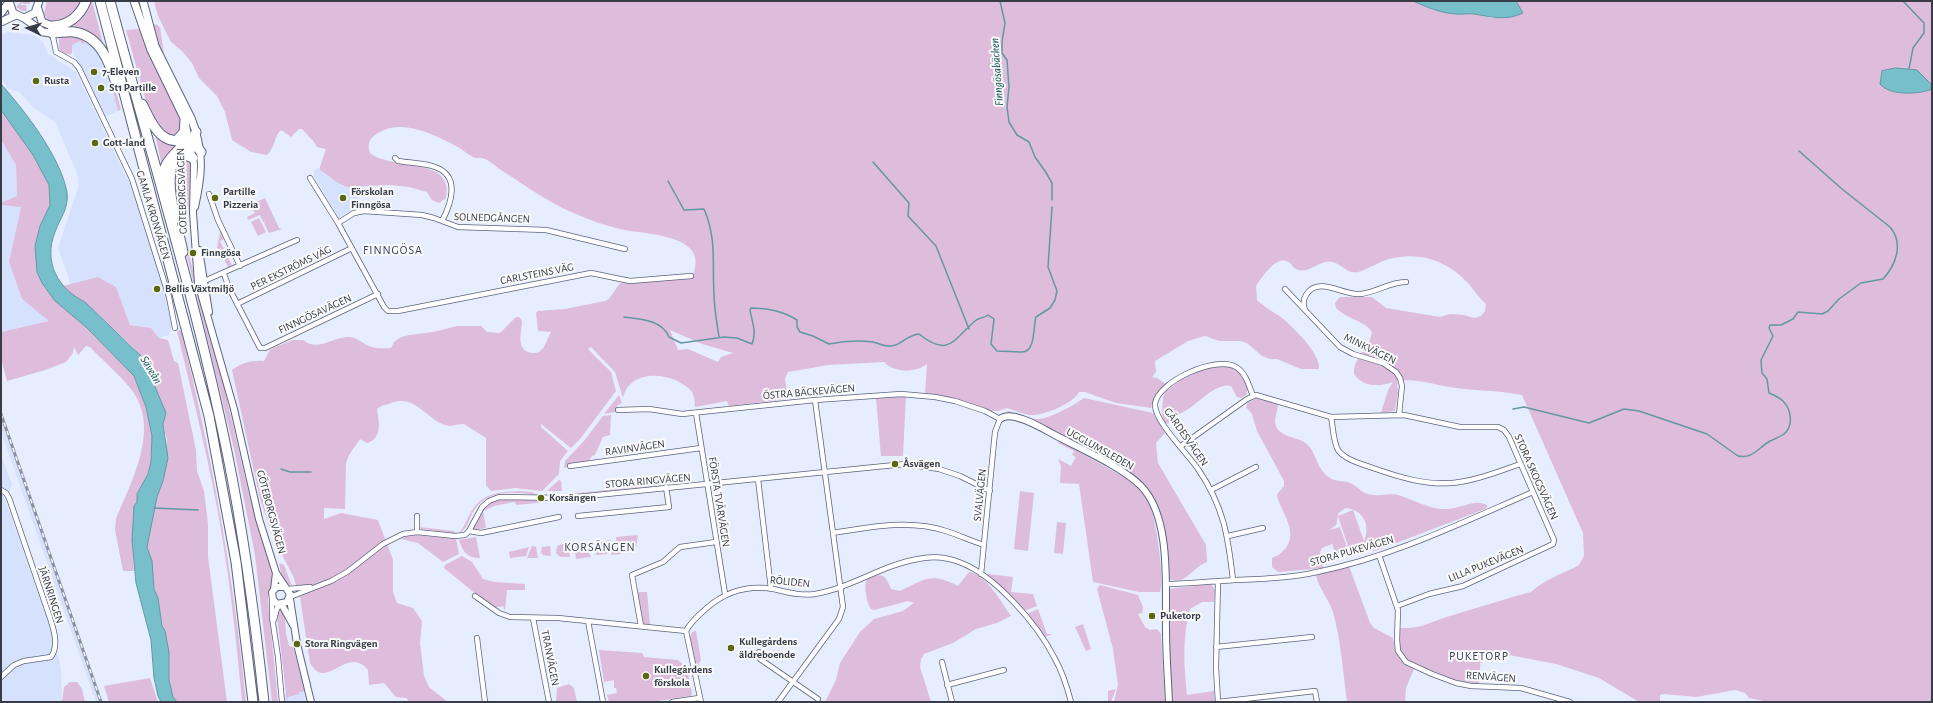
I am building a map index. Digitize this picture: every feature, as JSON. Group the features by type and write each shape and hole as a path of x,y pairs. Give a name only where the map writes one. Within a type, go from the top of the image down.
{"highway":[{"path":"52,30 75,18 86,1"},
{"path":"100,1 196,363 217,456 236,562 253,702"},
{"path":"110,1 195,316 218,414 236,499 264,702"},
{"path":"52,30 83,34 95,42 107,58 169,259"},
{"path":"132,81 150,119 167,139 176,140 191,138"},
{"path":"176,140 184,132 185,120"},
{"path":"170,222 163,187 164,169 170,157 191,138"},
{"path":"191,138 201,152"},
{"path":"191,138 173,167 171,183 195,316"},
{"path":"180,156 194,158"}],"main road":[{"name":"GÖTEBORGSVÄGEN","path":"134,1 151,50 185,120"},
{"name":"GÖTEBORGSVÄGEN","path":"143,1 155,46 191,118 191,138"},
{"path":"9,2 11,10 16,15 24,18 39,29 52,30"},
{"path":"1,13 9,2"},
{"path":"39,4 42,22 52,30"},
{"path":"24,18 32,15 39,4"},
{"path":"1,22 16,15"}],"street":[{"name":"GAMLA KRONVÄGEN","path":"52,30 56,52 74,62 86,82 132,179 169,297 176,328"},
{"name":"GÖTEBORGSVÄGEN","path":"185,120 191,138 194,158 193,214 202,282 209,318 234,409 259,519 276,573 286,588"},
{"name":"GÖTEBORGSVÄGEN","path":"201,152 202,164 195,207 202,282"},
{"path":"395,158 398,161 436,168 447,176 453,192 442,221"},
{"path":"310,178 338,223 378,294"},
{"path":"209,194 218,220 240,266"},
{"name":"SOLNEDGÅNGEN","path":"338,223 354,213 364,211 428,216 458,227 546,230 625,249"},
{"path":"202,282 224,274 296,240"},
{"name":"PER EKSTRÖMS VÄG","path":"237,304 352,248"},
{"name":"CARLSTEINS VÄG","path":"378,294 388,311 398,311 591,273 630,281 691,276"},
{"path":"224,274 237,304"},
{"path":"1306,310 1304,302 1306,295 1316,287 1324,286 1346,293 1360,294 1391,284 1406,282"},
{"name":"MINKVÄGEN","path":"1285,289 1340,347 1353,354 1383,364 1396,372 1400,378 1402,386 1399,415"},
{"name":"FINNGÖSAVÄGEN","path":"237,304 260,348 265,348 378,294"},
{"name":"GÄRDESVÄGEN","path":"1233,580 1228,536 1221,513 1211,490 1181,446 1160,420 1155,410 1158,396 1168,386 1196,370 1214,364 1233,366 1241,371 1253,396"},
{"name":"ÖSTRA BÄCKEVÄGEN","path":"618,410 634,408 676,414 877,395 923,395 965,404 1000,419"},
{"path":"1181,446 1253,396"},
{"name":"STORA SKOGSVÄGEN","path":"1253,396 1263,396 1332,417 1399,415 1460,427 1501,428 1509,437 1554,540"},
{"path":"778,702 839,619 843,607 815,400"},
{"name":"FÖRSTA TVÄRVÄGEN","path":"696,413 725,594"},
{"name":"UGGLUMSLEDEN","path":"1000,419 1004,416 1011,416 1032,423 1125,474 1142,487 1151,501 1159,520 1166,584 1169,702"},
{"path":"1332,417 1337,447 1343,454 1360,463 1406,479 1435,484 1463,482 1483,477 1520,464"},
{"name":"SVALVÄGEN","path":"981,574 995,432 1000,419"},
{"name":"RAVINVÄGEN","path":"570,466 701,448"},
{"name":"STORA RINGVÄGEN","path":"469,531 482,507 489,501 499,497 567,498 666,487 708,485 889,464 920,465 949,472 990,491"},
{"path":"1211,490 1256,468"},
{"path":"758,479 771,589"},
{"path":"578,516 668,507 666,487"},
{"name":"JÄRNRINGEN","path":"1,490 6,493 9,498 50,618 55,648 51,657 24,661 14,665 1,677"},
{"name":"STORA PUKEVÄGEN","path":"1166,584 1233,580 1316,572 1379,555 1422,539 1533,492"},
{"path":"417,516 417,532"},
{"path":"282,702 274,622 275,612 281,604 290,598 347,572 392,538 403,534 417,532 461,536 469,531 481,533 560,517"},
{"path":"833,533 889,525 920,526 946,531 984,546"},
{"path":"1228,536 1263,528"},
{"name":"LILLA PUKEVÄGEN","path":"1397,606 1475,581 1551,546 1554,540"},
{"path":"641,626 632,575 663,562 680,547 716,542"},
{"name":"RENVÄGEN","path":"1379,555 1397,606 1396,640 1398,651 1410,664 1456,683 1475,686 1521,688 1570,702"},
{"name":"RÖLIDEN","path":"686,631 690,624 725,594 751,589 771,589 808,594 841,588 896,565 922,558 946,558 971,567 1007,596 1042,638 1062,674 1072,702"},
{"name":"GÖTEBORGSVÄGEN","path":"274,589 276,573"},
{"path":"1218,581 1216,647 1218,702 1315,691 1317,702"},
{"path":"274,622 272,616 272,596 274,589 280,586 286,588 314,587"},
{"path":"286,588 290,598 295,632 310,702"},
{"path":"272,596 275,602 281,604 295,632"},
{"path":"475,596 499,613 510,617 588,621 686,631 700,700 672,702"},
{"name":"TRANVÄGEN","path":"533,618 549,702"},
{"path":"588,621 603,702"},
{"path":"1216,647 1312,637"},
{"path":"478,638 484,702"},
{"path":"759,652 760,659 818,699"},
{"path":"942,662 952,702"},
{"path":"947,685 1004,670"}],"shaded area":[{"path":"22,1 30,2 30,4 23,4 22,2 21,5 26,5 27,11 22,11 16,7"},
{"path":"47,1 82,1 72,15 63,21 58,22 47,19 44,14"},
{"path":"90,1 92,1 104,47 65,28 80,17 86,10"},
{"path":"154,1 1413,1 1456,15 1472,13 1491,18 1523,13 1516,1 1932,1 1932,85 1917,70 1882,71 1880,83 1916,92 1930,90 1932,86 1932,702 1768,702 1749,698 1745,693 1735,690 1696,697 1664,694 1660,695 1660,702 1639,702 1599,678 1556,664 1509,655 1481,656 1479,684 1448,678 1425,670 1407,659 1401,652 1399,646 1399,628 1420,626 1531,592 1549,580 1579,565 1584,556 1583,533 1522,395 1449,387 1404,380 1397,381 1398,393 1395,411 1381,413 1388,390 1393,382 1383,385 1366,384 1354,374 1356,363 1371,338 1372,332 1366,325 1345,315 1336,308 1335,303 1340,297 1372,297 1386,308 1440,317 1450,314 1464,315 1474,318 1481,316 1485,311 1486,304 1468,283 1451,268 1432,259 1411,256 1389,259 1358,272 1349,271 1330,261 1321,263 1306,270 1298,270 1289,262 1284,260 1273,265 1256,286 1257,300 1282,318 1299,334 1316,356 1319,369 1301,369 1277,359 1270,359 1262,356 1247,343 1241,341 1219,341 1205,336 1188,341 1155,361 1156,372 1152,377 1157,378 1166,384 1156,395 1151,408 1116,403 1085,392 1079,392 1071,401 1042,414 1030,415 1007,408 998,411 990,411 953,398 925,393 927,364 917,369 899,370 888,366 884,362 828,365 788,372 785,379 788,399 729,406 727,401 695,407 692,392 675,380 665,377 643,377 634,381 627,388 623,398 615,372 591,347 588,349 611,372 616,391 580,439 571,448 541,424 541,427 568,451 560,461 559,474 542,491 515,488 491,491 486,485 486,438 464,424 448,426 438,422 414,404 399,401 382,406 377,409 379,429 376,437 367,443 360,439 347,459 345,509 324,508 324,519 341,513 378,520 393,560 393,592 397,603 413,608 422,621 420,643 424,676 429,687 448,702 408,702 407,698 396,697 384,683 369,685 368,670 360,663 352,662 344,664 330,672 323,673 316,671 310,663 300,597 293,576 273,537 260,499 232,370 247,362 264,361 270,350 293,340 303,340 314,345 319,345 341,338 351,337 372,347 391,348 394,342 401,337 433,332 457,326 481,326 487,332 500,333 516,317 519,317 522,321 520,338 524,350 537,353 544,347 551,332 538,331 536,313 538,311 565,309 605,301 609,299 620,283 693,275 696,261 692,251 684,244 672,238 614,227 575,214 543,197 487,160 475,158 449,142 419,130 398,127 378,133 370,142 370,153 392,162 420,166 432,170 441,176 446,185 446,198 439,203 432,200 427,192 409,187 390,185 347,187 338,183 320,170 326,149 317,147 302,129 299,129 291,137 281,130 277,135 272,149 267,155 251,152 232,140 225,112 217,96 199,78 192,63 182,51 171,42 158,16","holes":["670,330 702,344 733,353 721,357 718,362 688,349 678,350"]},
{"path":"1413,1 1516,1 1523,13 1505,18 1472,14 1455,14 1434,9"},
{"path":"156,24 160,27 164,54 157,45 152,25"},
{"path":"141,29 151,58 173,101 181,124 182,128 176,136 172,137 160,129 146,101 126,30"},
{"path":"7,32 34,35 43,42 48,54 76,72 134,193 170,305 173,322 169,335 159,338 151,328 130,325 116,287 98,277 71,285 58,248 78,188 78,176 55,122 33,107 19,92 8,89 1,78 1,36"},
{"path":"74,34 97,47 112,79 121,109 118,111 108,72 99,54 93,47 86,42 82,44 80,41 72,45 72,53 70,54 65,54 59,49 59,39"},
{"name":"St1 Partille","path":"83,39 97,51 105,65 118,111 105,117 70,46"},
{"path":"1896,68 1917,70 1932,85 1930,90 1904,93 1890,91 1884,88 1880,84 1882,71"},
{"path":"1,84 31,121 49,149 63,178 67,192 67,203 52,243 52,264 55,273 67,290 85,302 143,358 150,369 151,377 166,413 163,424 168,458 163,481 157,497 147,547 152,561 154,589 158,598 162,626 165,631 169,652 169,680 173,697 177,702 161,702 158,696 154,678 151,640 136,583 132,540 134,506 137,502 137,494 148,474 151,462 152,436 146,407 134,376 86,327 55,301 42,283 37,272 35,246 40,226 50,205 49,185 33,155 1,110"},
{"path":"1,110 33,155 49,185 50,205 40,226 35,246 37,272 42,283 55,301 86,327 134,376 146,407 152,436 151,462 148,474 137,494 137,502 134,507 132,540 134,571 123,571 115,530 116,519 136,471 144,437 144,420 140,404 131,389 90,347 86,346 78,355 74,347 73,353 66,362 7,381 1,358 1,332 49,321 22,299 9,262 21,207 1,205 1,203 17,196 16,165 1,140"},
{"path":"155,133 179,143 162,167"},
{"path":"1,140 16,165 17,196 1,203"},
{"path":"183,159 187,159 191,162 188,219 186,219 186,226 184,227 186,244 219,365 250,499 272,568 273,583 268,596 278,702 272,702 255,555 234,449 188,260 177,200 174,178 176,168"},
{"name":"Förskolan Finngösa","path":"320,167 320,170 324,174 343,186 359,186 359,208 350,211 339,218 314,177 314,171"},
{"path":"265,198 279,228 282,229 269,233 264,223 265,221 263,222 260,215 248,220 247,217 255,213 250,205"},
{"path":"1,205 21,206 9,262 22,299 50,321 1,332"},
{"path":"259,218 266,232 258,236 251,222"},
{"path":"220,232 224,239 220,241 232,266 236,265 223,271 228,267 221,252 222,250 217,248"},
{"path":"98,277 116,287 130,325 151,328 159,338 168,340 174,361 178,363 196,450 197,471 204,491 208,524 208,557 227,702 177,702 173,697 169,680 169,652 165,631 162,626 158,598 154,589 152,561 147,547 157,497 163,481 167,439 163,424 166,413 151,377 150,369 134,348 85,302 76,298 63,286"},
{"path":"181,330 212,469 235,608 246,702 242,702 231,598 218,510 177,331"},
{"path":"1212,366 1232,367 1240,373 1246,382 1246,395 1241,398 1237,397 1231,386 1221,387 1215,389 1190,408 1176,416 1168,424 1164,422 1162,413 1163,397 1165,392 1183,378"},
{"path":"619,395 622,403 617,406 615,412 604,414"},
{"path":"906,396 903,456 881,456 876,398"},
{"path":"1084,398 1153,413 1165,433 1156,443 1158,463 1206,545 1207,562 1202,564 1185,578 1180,580 1168,579 1162,518 1157,506 1142,484 1006,412 1009,411 1029,418 1041,419 1061,412"},
{"path":"1258,398 1276,401 1278,404 1275,420 1277,427 1284,434 1308,445 1322,471 1332,479 1350,483 1363,492 1369,494 1398,495 1434,508 1452,509 1474,503 1488,506 1485,509 1378,550 1373,551 1365,547 1350,552 1338,516 1353,510 1364,541 1367,529 1361,515 1352,509 1346,508 1338,515 1336,525 1329,530 1340,527 1348,550 1336,555 1329,535 1332,544 1322,548 1320,552 1323,568 1278,572 1272,567 1272,558 1279,555 1286,547 1290,540 1290,533 1289,526 1277,496 1284,486 1284,481 1257,431 1252,414 1246,407 1248,402"},
{"path":"1,410 103,702 96,702 1,432"},
{"path":"611,415 610,435 603,437 595,455 592,456 588,462 564,468 565,461 584,441 603,416"},
{"path":"1059,441 1128,479 1144,496 1151,509 1157,538 1161,565 1160,592 1139,592 1093,582 1079,484 1060,483 1061,466 1058,459 1071,466 1076,457 1072,455 1074,451 1058,443"},
{"path":"1,455 12,484 6,502 54,639 61,668 62,702 1,702"},
{"path":"559,480 561,481 562,491 547,491"},
{"path":"666,484 665,485 560,496 568,494"},
{"path":"519,491 532,492 536,495 508,493 490,497 476,507 468,524 459,533 471,512 480,501 486,497 498,493"},
{"path":"1020,491 1034,493 1028,551 1014,549"},
{"path":"503,498 545,502 517,505 514,502 494,506 483,511 486,528 472,529 483,509 487,505"},
{"path":"1057,522 1066,523 1063,554 1054,553"},
{"path":"419,527 454,531 456,533 421,529"},
{"path":"416,535 456,539 459,554 443,562 418,543 401,539"},
{"path":"638,535 636,548 624,551 616,540 616,537"},
{"path":"476,537 480,558 472,557 466,554 459,540"},
{"path":"611,540 607,554 597,555 590,549 588,544"},
{"path":"583,541 591,557 576,559 574,543"},
{"path":"568,542 570,557 560,557 556,553 557,546"},
{"path":"615,542 622,551 621,554 611,555"},
{"path":"532,546 536,547 538,558 527,558"},
{"path":"550,546 551,556 543,555 541,552 542,547"},
{"path":"529,547 526,556 510,558 509,552"},
{"path":"462,556 472,562 483,579 495,582 525,584 525,590 507,590 505,611 503,606 493,608 444,568 445,565"},
{"path":"279,563 284,565 292,586 288,585 284,580"},
{"path":"1349,566 1370,623 1374,628 1393,638 1395,649 1399,657 1414,669 1406,688 1405,702 1347,702 1336,623 1331,607 1319,585 1316,575"},
{"path":"969,572 976,574 988,584 1011,616 997,623 976,629 953,643 924,654 921,659 920,667 931,702 825,702 836,680 840,663 860,632 874,619 903,611 914,603 908,601 874,610 871,609 866,594 865,586 867,579 880,575 885,577 891,589 900,591 922,580 934,578 941,579 958,586"},
{"path":"988,574 1013,577 1011,592 1033,594 1037,606 1024,611 987,576"},
{"path":"1211,584 1215,590 1214,602 1202,602 1190,609 1187,620 1185,641 1185,663 1187,695 1214,691 1215,702 1170,702 1168,668 1168,589"},
{"path":"1100,585 1138,595 1143,607 1142,613 1138,614 1145,627 1150,630 1157,629 1161,634 1165,702 1114,702 1118,685 1113,649 1097,589"},
{"path":"637,592 647,592 650,625 644,624 642,621"},
{"path":"1038,609 1047,634 1053,634 1045,637 1029,617 1029,613"},
{"path":"281,610 285,617 289,646 293,647 305,691 288,697 287,702 277,616 278,612"},
{"path":"1083,624 1091,649 1086,651 1075,627"},
{"path":"696,631 701,660 695,670 689,640 692,632"},
{"name":"Kullegårdens förskola","path":"599,650 642,653 644,657 678,660 687,668 692,693 691,696 650,702 609,702 607,695 617,693 616,688 614,688 614,680 604,682"},
{"path":"150,678 158,702 109,702 104,686"},
{"path":"70,682 77,682 82,689 85,702 62,702 64,687"},
{"path":"569,684 574,688 577,702 556,702 557,688"},
{"path":"303,689 306,702 284,702 284,694"},
{"path":"1116,689 1111,702 1108,702 1108,691"}],"waterway":[{"name":"Finngösabäcken","path":"1000,1 1005,23 1002,53 1007,60 1009,87 1007,107 1009,122 1017,135 1029,142 1035,157 1052,183 1052,200"},
{"path":"1903,1 1924,23 1924,33 1913,48 1909,69"},
{"path":"1513,409 1524,407 1589,423 1624,409 1639,411 1707,434 1738,456 1743,457 1752,454 1770,441 1784,434 1787,431 1790,422 1788,408 1786,404 1776,396 1769,393 1767,379 1762,373 1761,360 1773,336 1769,328 1770,325 1781,325 1793,319 1798,312 1822,314 1828,311 1839,299 1861,283 1883,279 1892,267 1897,254 1897,240 1890,227 1842,189 1799,151"},
{"path":"873,162 909,203 908,216 936,246 969,329"},
{"path":"668,181 684,210 704,209 708,220 711,231 713,251 714,305 719,337"},
{"name":"Finngösabäcken","path":"624,317 650,321 666,331 669,337 681,343 724,337 737,338 752,344 754,331 750,310 751,308 763,309 781,312 792,317 797,320 797,327 800,332 813,336 829,344 861,341 873,342 888,346 898,344 914,335 919,334 937,345 950,344 976,320 988,315 994,319 991,344 997,351 1026,351 1030,348 1032,343 1036,317 1050,308 1055,300 1057,291 1048,267 1052,207"},
{"path":"281,469 290,472 311,472"},
{"path":"154,508 198,510"}],"railway":[{"path":"1,414 101,702"}],"place":[{"name":"7-Eleven","path":"94,72"},
{"name":"Rusta","path":"36,81"},
{"name":"St1 Partille","path":"101,88"},
{"name":"Gott-land","path":"95,143"},
{"name":"Partille Pizzeria","path":"215,198"},
{"name":"Förskolan Finngösa","path":"343,198"},
{"name":"Finngösa","path":"193,253"},
{"name":"Bellis Växtmiljö","path":"157,289"},
{"name":"Åsvägen","path":"895,464"},
{"name":"Korsängen","path":"541,498"},
{"name":"Puketorp","path":"1152,616"},
{"name":"Stora Ringvägen","path":"297,644"},
{"name":"Kullegårdens äldreboende","path":"731,648"},
{"name":"Kullegårdens förskola","path":"646,676"}],"district":[{"name":"FINNGÖSA","path":"393,250"},
{"name":"KORSÄNGEN","path":"600,547"},
{"name":"PUKETORP","path":"1479,656"}],"water label":[{"name":"Säveån","path":"151,370"}]}
